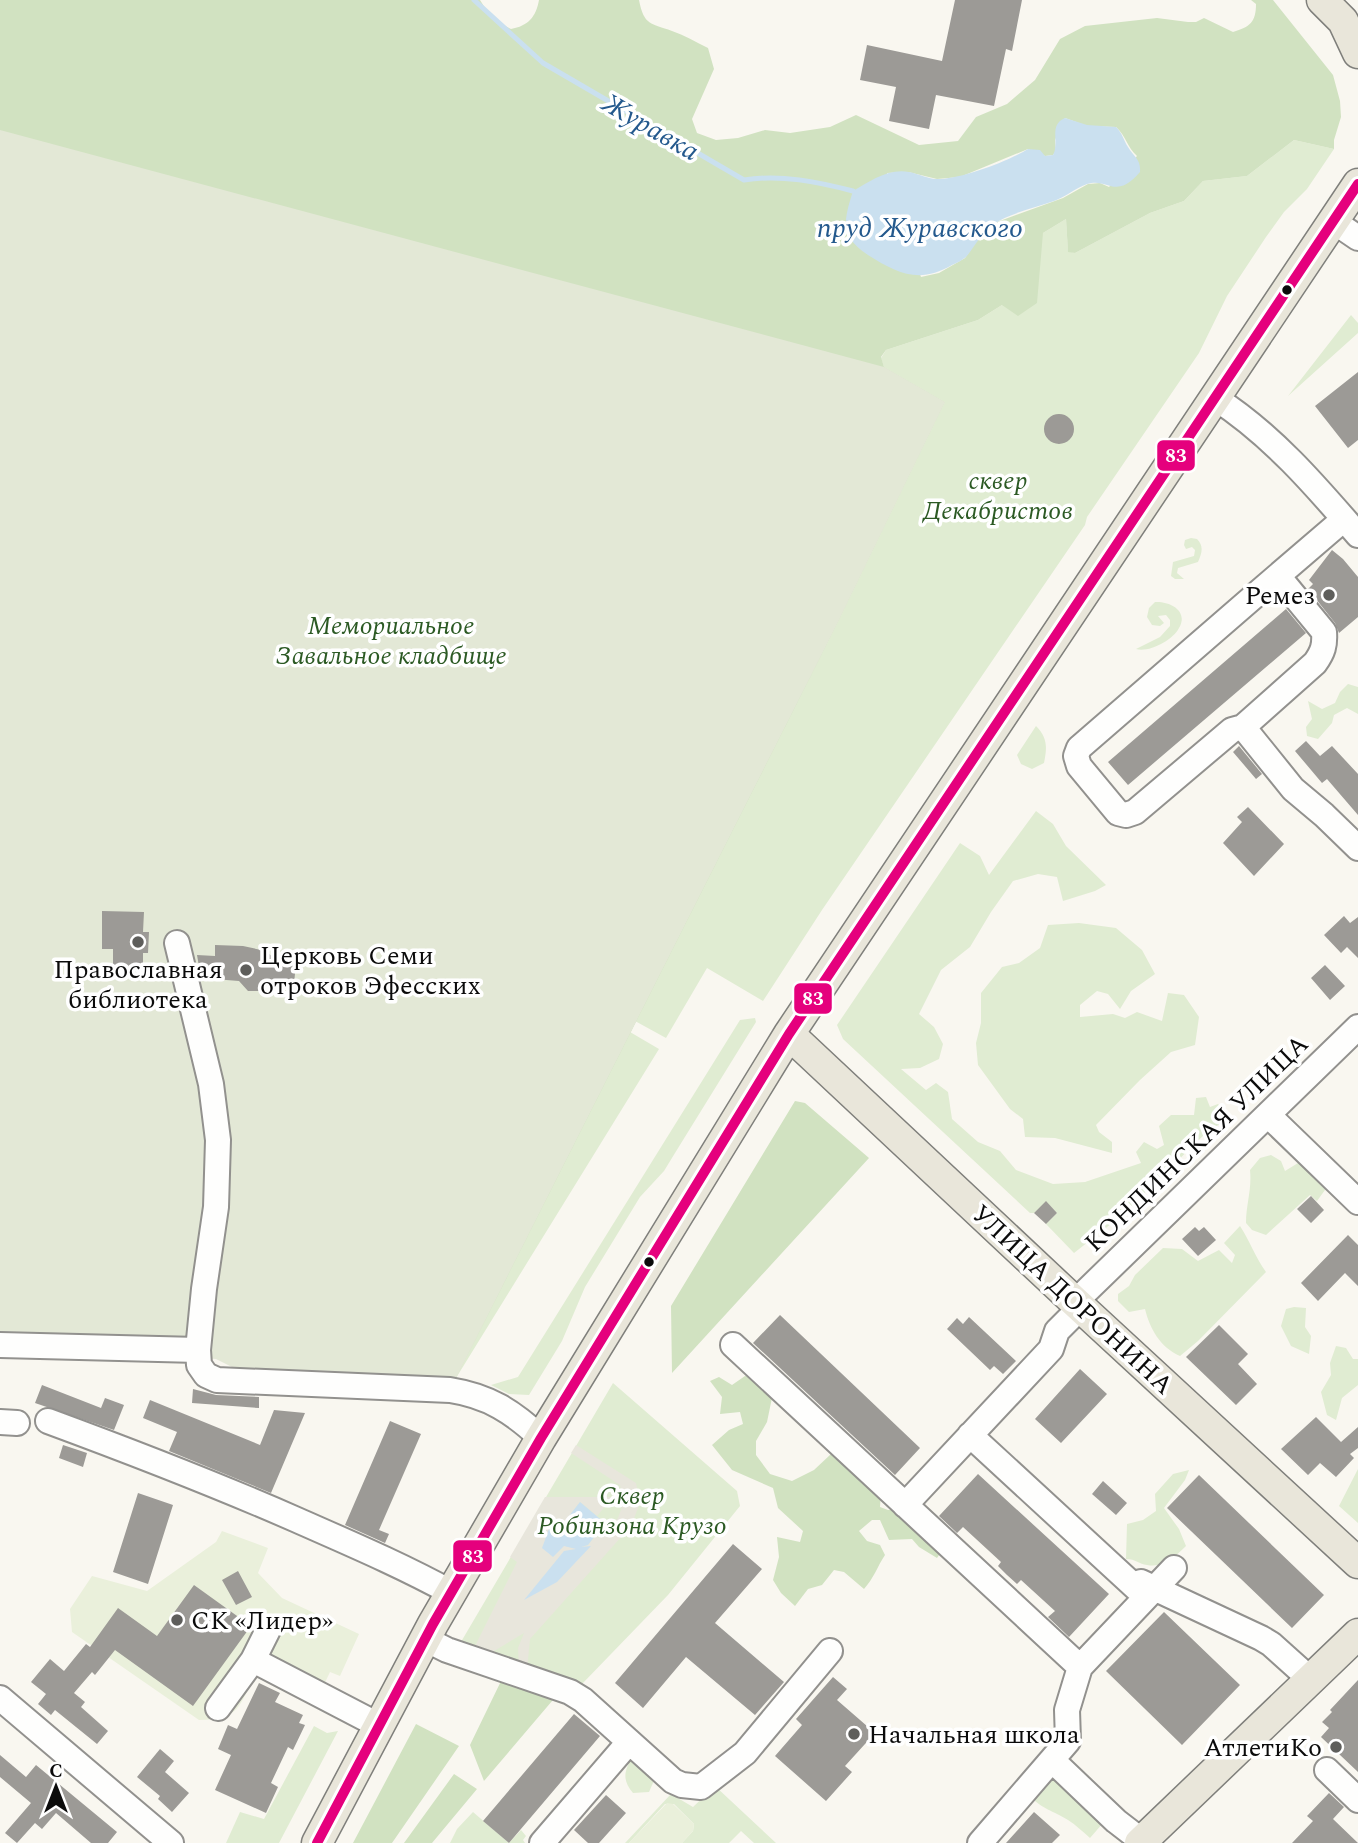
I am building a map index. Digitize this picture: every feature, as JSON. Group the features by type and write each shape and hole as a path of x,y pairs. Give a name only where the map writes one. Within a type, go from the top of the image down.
{"main road":[{"path":"1322,0 1345,20 1358,54"},
{"path":"317,1843 425,1639 541,1438 789,1034 1345,204 1358,173"},
{"name":"УЛИЦА ДОРОНИНА","path":"789,1034 1358,1563"},
{"path":"1141,1842 1358,1634"}],"street":[{"path":"1345,204 1358,238"},
{"path":"1215,398 1242,415 1278,446 1351,527 1278,576 1079,748 1076,757 1079,766 1118,813 1135,812 1232,730 1243,727 1322,654 1324,632 1278,576"},
{"path":"1243,727 1293,789 1358,848"},
{"path":"177,943 211,1084 218,1140 216,1207 200,1315 198,1350 199,1365 206,1375 217,1380 472,1393 520,1419 541,1438"},
{"name":"КОНДИНСКАЯ УЛИЦА","path":"905,1505 1051,1349 1057,1331 1078,1305 1358,1027"},
{"path":"1268,1115 1358,1202"},
{"path":"0,1345 198,1350"},
{"path":"733,1345 1080,1667"},
{"path":"48,1421 162,1462 396,1563 452,1593"},
{"path":"970,1435 1118,1571 1150,1592 1261,1638 1310,1679"},
{"path":"980,1843 1068,1741 1067,1710 1080,1667 1174,1568"},
{"path":"218,1708 253,1660 269,1628"},
{"path":"425,1639 446,1650 570,1692 583,1700 673,1781 692,1787 708,1784 745,1753 830,1651"},
{"path":"253,1660 378,1725"},
{"path":"0,1698 171,1843"},
{"path":"556,1838 629,1742"},
{"path":"1053,1761 1141,1842"},
{"path":"1328,1770 1358,1800"},
{"path":"1358,1815 1358,1822"}],"green space":[{"name":"Мемориальное Завальное кладбище","path":"0,0 480,0 492,19 511,29 530,20 539,0 639,0 643,15 654,25 681,34 708,48 714,69 692,119 697,133 716,140 738,138 765,130 790,133 830,127 856,115 919,145 958,141 976,117 1007,104 1035,80 1060,39 1085,26 1157,18 1196,22 1204,18 1233,32 1248,26 1253,19 1256,4 1251,0 1273,0 1333,75 1341,117 1334,149 1294,140 1247,176 1203,181 1184,201 1150,213 1075,253 1068,252 1066,219 1043,233 1037,303 1018,316 1002,305 978,320 886,350 881,357 884,367 945,402 836,626 456,1378 237,1325 0,1337","holes":["1065,118 1087,126 1116,127 1137,156 1109,187 1100,183 1088,184 1063,198 997,222 982,233 965,258 939,273 921,277 887,173 908,172 937,179 960,177 1028,149 1045,156 1053,155 1056,151 1055,140"]},
{"name":"Мемориальное Завальное кладбище","path":"0,130 884,367 945,402 836,626 456,1378 236,1369 216,1359 204,1358 0,1354"},
{"name":"сквер Декабристов","path":"1294,140 1334,149 1307,189 1284,212 1266,237 1227,296 1199,353 763,1001 707,968 666,1038 635,1021 836,626 945,402 884,367 881,358 886,350 978,320 1002,305 1043,233 1066,219 1068,251 1075,253 1150,213 1184,201 1203,181 1247,176"},
{"path":"1351,315 1358,323 1358,333 1288,396"},
{"path":"1197,539 1201,544 1198,562 1178,568 1177,573 1184,579 1175,579 1171,576 1173,562 1194,556 1195,550 1192,547 1186,549 1184,545 1185,540"},
{"path":"1155,602 1172,605 1180,612 1182,617 1179,628 1166,641 1154,647 1136,649 1160,637 1170,626 1166,615 1158,616 1164,623 1160,626 1152,625 1147,617 1149,608"},
{"path":"1348,684 1358,687 1358,714 1347,708 1334,715 1332,723 1318,739 1307,736 1306,727 1312,719 1308,701 1322,709 1335,703"},
{"path":"1036,726 1045,739 1046,753 1044,763 1032,769 1021,764 1017,755"},
{"path":"1036,811 1053,824 1066,846 1106,885 1063,901 1057,877 1038,874 1013,881 970,947 941,970 919,1014 934,1027 943,1044 939,1059 920,1068 901,1069 926,1090 936,1083 948,1092 952,1119 978,1142 1000,1151 1016,1170 1053,1184 1085,1182 1141,1163 1136,1152 1144,1142 1157,1149 1164,1145 1159,1126 1171,1115 1194,1115 1196,1098 1206,1097 1210,1107 1218,1104 1225,1112 1220,1124 1208,1131 1121,1216 1074,1253 1046,1224 1057,1213 1046,1202 1034,1213 1030,1213 843,1039 837,1025 960,843 980,856 989,875"},
{"path":"1079,923 1116,928 1142,950 1155,974 1131,991 1120,1009 1108,994 1097,991 1080,1005 1080,1017 1113,1014 1125,1018 1137,1012 1162,1021 1168,993 1184,995 1199,1017 1195,1045 1171,1052 1096,1125 1099,1132 1112,1142 1112,1153 1055,1138 1025,1137 1023,1119 1010,1109 978,1065 976,1043 981,1023 981,993 1002,967 1019,963 1040,948 1048,925"},
{"path":"755,1018 756,1022 664,1171 640,1197 585,1287 562,1341 529,1395 509,1394 491,1385 518,1377 740,1020"},
{"path":"630,1032 659,1049 456,1378"},
{"path":"795,1101 805,1103 869,1158 672,1373 671,1306"},
{"path":"1271,1155 1281,1161 1285,1171 1298,1163 1310,1167 1324,1179 1325,1190 1317,1201 1310,1195 1266,1235 1252,1230 1246,1223 1246,1216 1250,1170 1260,1158"},
{"path":"1240,1226 1266,1272 1180,1356 1167,1348 1157,1337 1145,1309 1129,1312 1118,1301 1118,1294 1129,1286 1135,1275 1163,1248 1182,1249 1198,1261 1219,1250 1232,1263 1235,1255 1224,1243"},
{"path":"1306,1308 1305,1327 1311,1336 1309,1354 1291,1346 1281,1326 1286,1309"},
{"path":"1336,1346 1346,1348 1353,1359 1358,1359 1358,1385 1342,1398 1336,1420 1327,1415 1321,1392 1331,1375 1330,1363"},
{"path":"745,1376 759,1378 773,1393 767,1422 756,1441 756,1455 770,1474 792,1481 814,1470 831,1454 846,1459 881,1492 880,1507 888,1510 900,1509 944,1548 937,1558 919,1547 912,1539 889,1540 880,1520 872,1520 859,1531 867,1541 880,1545 885,1555 864,1589 844,1572 834,1570 822,1585 808,1589 795,1606 781,1593 773,1580 779,1557 777,1537 800,1542 803,1531 778,1508 773,1488 732,1470 712,1445 729,1430 743,1424 740,1412 720,1414 722,1397 710,1381 719,1377 732,1385"},
{"name":"Сквер Робинзона Крузо","path":"613,1383 737,1491 740,1506 668,1595 582,1684 527,1670 458,1647"},
{"path":"1358,1469 1358,1523 1339,1506"},
{"path":"1189,1470 1185,1480 1164,1508 1179,1529 1186,1546 1169,1561 1159,1565 1147,1565 1126,1559 1127,1524 1143,1520 1156,1511 1155,1494 1173,1474"},
{"name":"СК «Лидер»","path":"222,1531 268,1548 258,1573 282,1598 359,1634 340,1676 330,1672 319,1695 256,1673 241,1702 231,1714 199,1720 72,1632 70,1609 92,1576 147,1591 216,1542"},
{"path":"503,1677 558,1694 484,1781 470,1745"},
{"path":"416,1724 459,1746 392,1843 353,1843"},
{"path":"314,1726 327,1733 338,1731 279,1843 226,1843 240,1812 264,1819"},
{"path":"632,1758 656,1776 649,1792 633,1793 627,1784 626,1771"},
{"path":"454,1774 477,1789 432,1843 404,1843"},
{"path":"1059,1779 1103,1823 1090,1838 1071,1822 1030,1796 1050,1780"},
{"path":"715,1786 776,1843 754,1843 741,1831 729,1843 682,1843 693,1831 694,1824 674,1804 665,1804 629,1843 625,1843 671,1794 693,1807"},
{"path":"667,1803 673,1804 694,1824 693,1831 682,1843 629,1843"},
{"path":"473,1812 509,1843 450,1843 457,1829"},
{"path":"521,1830 526,1836 523,1840 525,1843 509,1843"}],"shaded area":[{"path":"576,1445 636,1483 640,1503 631,1526 530,1639 527,1670 519,1668 518,1648 524,1633 484,1657 472,1652 517,1562 510,1557 545,1497 622,1497 620,1485 571,1453","holes":["580,1502 597,1516 607,1504 623,1504 618,1518 599,1538 595,1536 588,1545 572,1548 564,1545 554,1518 562,1525"]}],"water":[{"name":"пруд Журавского","path":"1065,118 1087,125 1116,127 1138,161 1140,172 1124,185 1118,187 1101,183 1087,184 1058,199 1000,220 986,231 966,257 930,274 899,272 868,255 848,234 846,219 853,191 873,180 902,171 932,179 961,176 1009,159 1028,149 1040,150 1045,156 1053,155 1057,125"},
{"path":"580,1502 605,1523 588,1545 581,1547 591,1546 557,1582 524,1600 564,1551 576,1549 564,1546 553,1557 542,1548 553,1518 562,1525"}],"building":[{"path":"955,0 1022,0 1012,51 1006,49 994,106 936,95 929,129 889,121 896,87 860,80 867,45 942,61"},
{"path":"1358,372 1358,440 1348,448 1315,406"},
{"path":"1059,414 1069,419 1074,429 1069,439 1059,444 1049,439 1044,429 1049,419"},
{"path":"1332,550 1358,577 1358,617 1339,633 1335,623 1308,589 1313,584 1309,580"},
{"path":"1286,609 1306,633 1128,785 1108,762"},
{"path":"1306,741 1320,756 1332,746 1358,774 1358,815 1327,779 1322,783 1295,751"},
{"path":"1239,746 1262,774 1256,779 1233,752"},
{"path":"1248,807 1284,844 1254,876 1223,843 1242,822 1237,817"},
{"path":"102,911 144,912 143,932 149,932 148,953 143,953 143,971 113,970 113,949 102,949"},
{"path":"1344,916 1350,923 1358,917 1358,958 1347,947 1341,953 1324,935"},
{"name":"Церковь Семи отроков Эфесских","path":"215,945 243,946 266,951 278,962 296,963 294,984 276,982 265,991 248,991 239,981 201,978 197,955 215,956"},
{"path":"1325,965 1345,986 1330,1000 1311,978"},
{"path":"1311,1196 1324,1210 1311,1223 1297,1209"},
{"path":"1046,1201 1057,1213 1046,1224 1034,1213"},
{"path":"1195,1227 1199,1231 1204,1227 1216,1240 1198,1256 1182,1239"},
{"path":"1348,1235 1358,1245 1358,1286 1345,1273 1318,1301 1301,1283"},
{"path":"780,1315 920,1448 895,1475 753,1343"},
{"path":"969,1317 1016,1361 1003,1374 994,1366 990,1370 947,1329 957,1318 963,1324"},
{"path":"1219,1325 1248,1354 1238,1364 1257,1384 1236,1405 1186,1357"},
{"path":"1080,1369 1107,1394 1061,1443 1035,1419"},
{"path":"42,1385 101,1408 105,1398 124,1405 114,1430 35,1403"},
{"path":"193,1389 216,1395 259,1397 259,1408 192,1403"},
{"path":"150,1400 260,1445 274,1410 305,1413 271,1493 169,1451 177,1432 143,1418"},
{"path":"1316,1417 1341,1442 1358,1427 1358,1448 1350,1454 1354,1458 1336,1477 1320,1463 1308,1475 1281,1449"},
{"path":"390,1421 421,1434 379,1530 389,1534 385,1543 345,1525"},
{"path":"63,1445 87,1453 83,1467 59,1458"},
{"path":"978,1474 1109,1594 1069,1637 1048,1617 1055,1611 1021,1580 1017,1584 1007,1575 998,1566 1001,1562 963,1527 957,1533 939,1516"},
{"path":"1199,1475 1324,1595 1292,1628 1167,1508"},
{"path":"1103,1481 1127,1503 1116,1515 1092,1494"},
{"path":"138,1493 173,1505 148,1584 113,1572"},
{"path":"733,1544 762,1569 715,1623 784,1682 755,1715 686,1657 643,1708 615,1683"},
{"path":"238,1571 252,1597 236,1605 222,1580"},
{"path":"194,1585 251,1626 193,1706 115,1650 95,1675 92,1672 74,1693 85,1702 81,1707 108,1731 97,1744 55,1710 51,1715 38,1704 46,1694 31,1682 50,1659 64,1671 86,1644 90,1647 118,1608 157,1636"},
{"path":"1164,1612 1240,1685 1182,1745 1106,1671"},
{"path":"833,1677 847,1689 837,1700 875,1733 845,1766 852,1772 826,1801 775,1756 802,1725 796,1719"},
{"path":"1358,1680 1358,1772 1321,1737 1329,1728 1322,1722"},
{"path":"259,1683 280,1693 275,1702 303,1715 299,1723 305,1725 293,1750 288,1747 271,1783 278,1787 266,1813 215,1790 231,1755 218,1749 228,1725 237,1729"},
{"path":"574,1714 600,1736 509,1843 483,1821"},
{"path":"160,1749 174,1761 165,1772 189,1793 172,1812 158,1799 160,1796 137,1777"},
{"path":"0,1755 26,1777 36,1765 117,1832 108,1843 91,1843 56,1813 42,1829 35,1823 17,1843 5,1833 31,1803 0,1777"},
{"path":"1329,1793 1344,1807 1333,1819 1358,1843 1292,1843 1313,1821 1307,1816"},
{"path":"606,1795 626,1813 599,1843 588,1843 574,1830"},
{"path":"1034,1812 1060,1835 1052,1843 1006,1843"}],"waterway":[{"name":"Журавка","path":"474,0 543,63 744,180 786,178 853,191"}],"transit line":[{"name":"83","path":"317,1843 433,1624 541,1438 789,1034 1358,184"}],"place":[{"name":"Ремез","path":"1329,595"},
{"name":"Православная библиотека","path":"138,942"},
{"name":"Церковь Семи отроков Эфесских","path":"246,970"},
{"name":"СК «Лидер»","path":"177,1620"},
{"name":"Начальная школа","path":"854,1734"},
{"name":"АтлетиКо","path":"1336,1747"}]}
